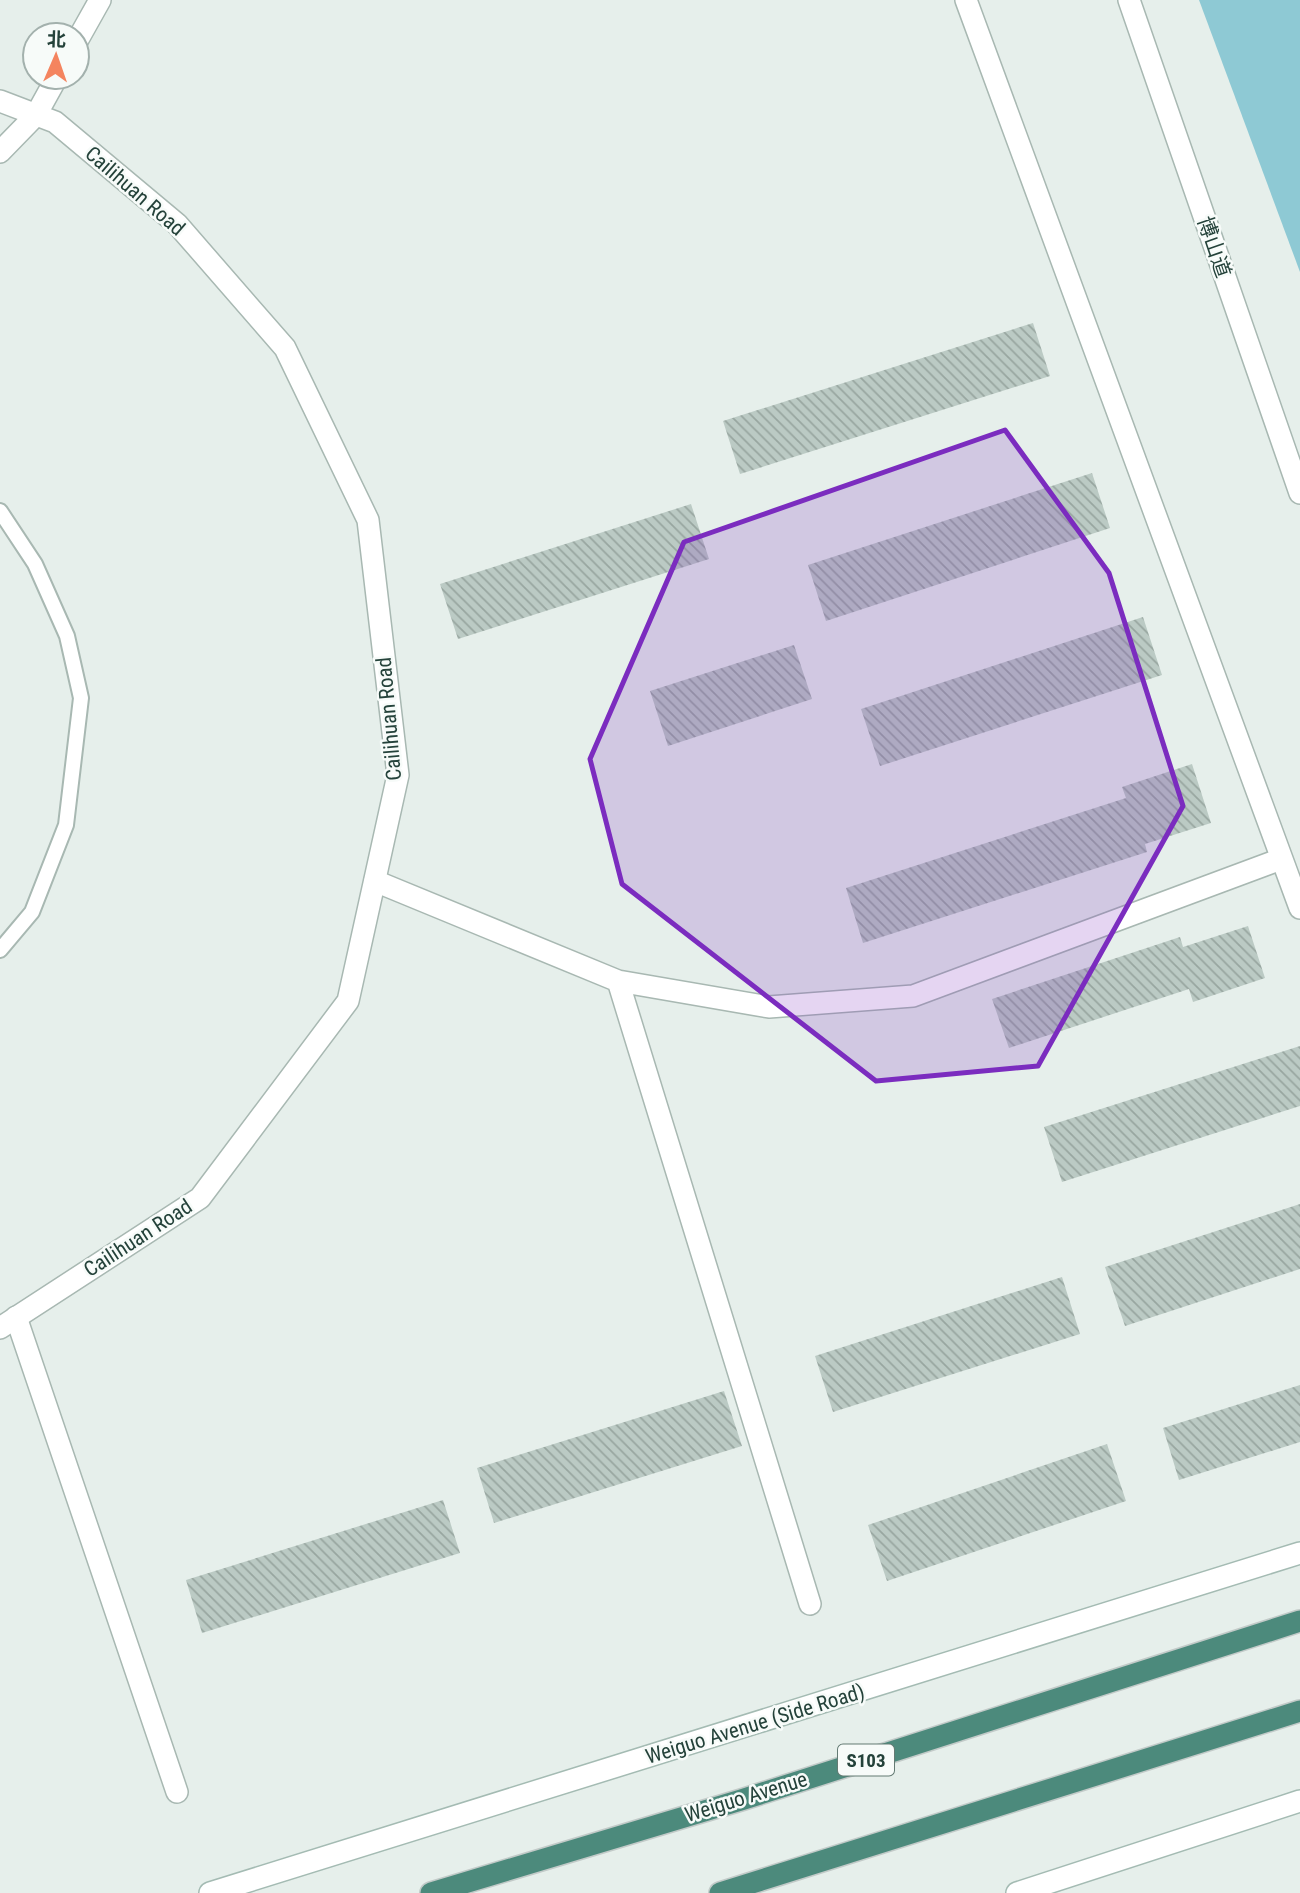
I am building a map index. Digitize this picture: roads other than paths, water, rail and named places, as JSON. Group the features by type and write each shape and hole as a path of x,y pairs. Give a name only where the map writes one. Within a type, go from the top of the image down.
{"highway":[{"name":"Weiguo Avenue","path":"431,1893 741,1800 1300,1621"},
{"path":"720,1893 1300,1711"}],"street":[{"path":"88,21 100,0"},
{"path":"966,0 1300,908"},
{"name":"博山道","path":"1129,0 1300,493"},
{"path":"0,152 36,115 49,91"},
{"name":"Cailihuan Road","path":"0,101 55,122 177,224 285,348 368,520 398,775 348,1002 200,1198 8,1323"},
{"path":"375,881 618,981 769,1007 913,996 1281,859"},
{"path":"618,981 810,1604"},
{"path":"8,1323 177,1792"},
{"name":"Weiguo Avenue (Side Road)","path":"210,1893 1300,1553"},
{"path":"1017,1893 1300,1801"}],"lane":[{"path":"0,510 35,564 61,624 80,698 66,825 32,912 0,950"}],"water":[{"path":"1199,0 1300,0 1300,272"}]}
